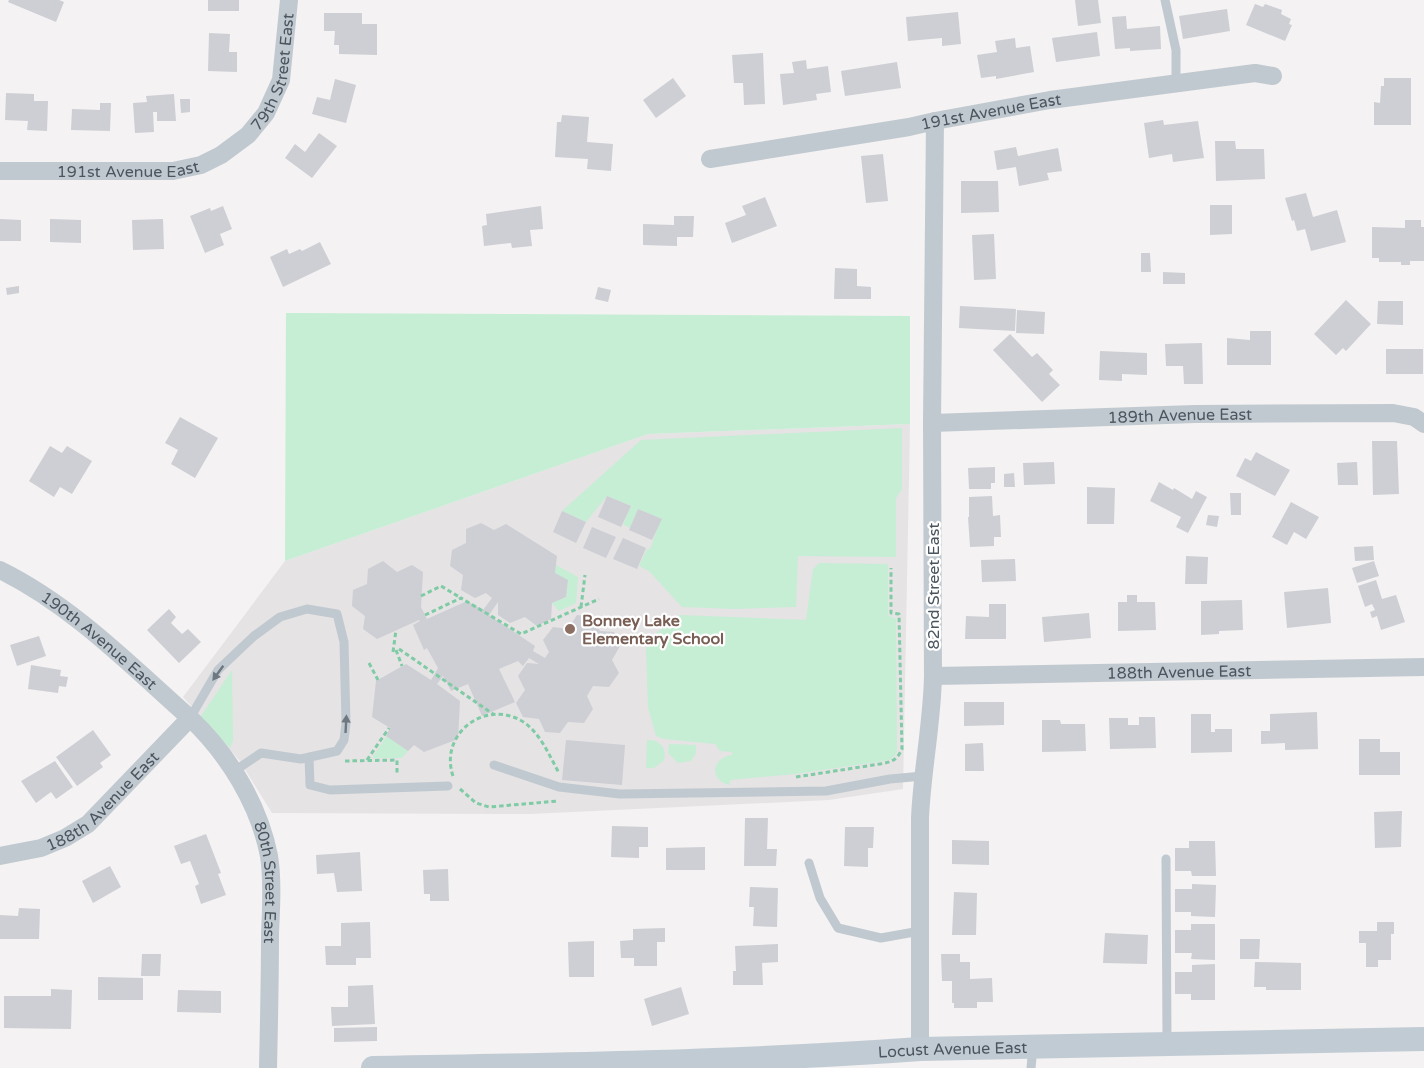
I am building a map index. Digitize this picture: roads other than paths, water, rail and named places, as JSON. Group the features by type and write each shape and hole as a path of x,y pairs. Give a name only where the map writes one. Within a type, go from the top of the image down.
{"street":[{"name":"79th Street East","path":"245,137 266,113 281,80 289,0"},
{"name":"191st Avenue East","path":"710,159 909,128 934,121 1050,100 1254,73 1273,76"},
{"name":"82nd Street East","path":"920,1049 920,818 932,708 933,676 934,121"},
{"name":"191st Avenue East","path":"0,171 173,171 201,165 221,155 245,137"},
{"name":"189th Avenue East","path":"932,423 1195,414 1393,413 1414,417 1424,424"},
{"name":"190th Avenue East","path":"0,570 28,584 65,608 190,718"},
{"name":"188th Avenue East","path":"933,676 1424,667"},
{"name":"188th Avenue East","path":"0,856 41,848 65,838 88,824 190,718"},
{"name":"80th Street East","path":"190,718 205,733 249,797 260,822 269,858 271,903 268,1068"},
{"name":"Locust Avenue East","path":"374,1068 796,1062 920,1049 1032,1058 1167,1044 1424,1039"}],"lane":[{"path":"1165,0 1176,50 1176,84"},
{"path":"190,718 219,670 254,636 280,617 307,609 337,614 345,642 345,740 337,751 301,759 261,753 233,772"},
{"path":"309,757 310,785 330,790 448,786"},
{"path":"494,765 559,787 620,794 826,791 890,779 923,776"},
{"path":"1166,859 1167,1044"},
{"path":"808,863 820,898 838,928 881,938 920,931"}],"place":[{"name":"Bonney Lake Elementary School","path":"570,629"}]}
